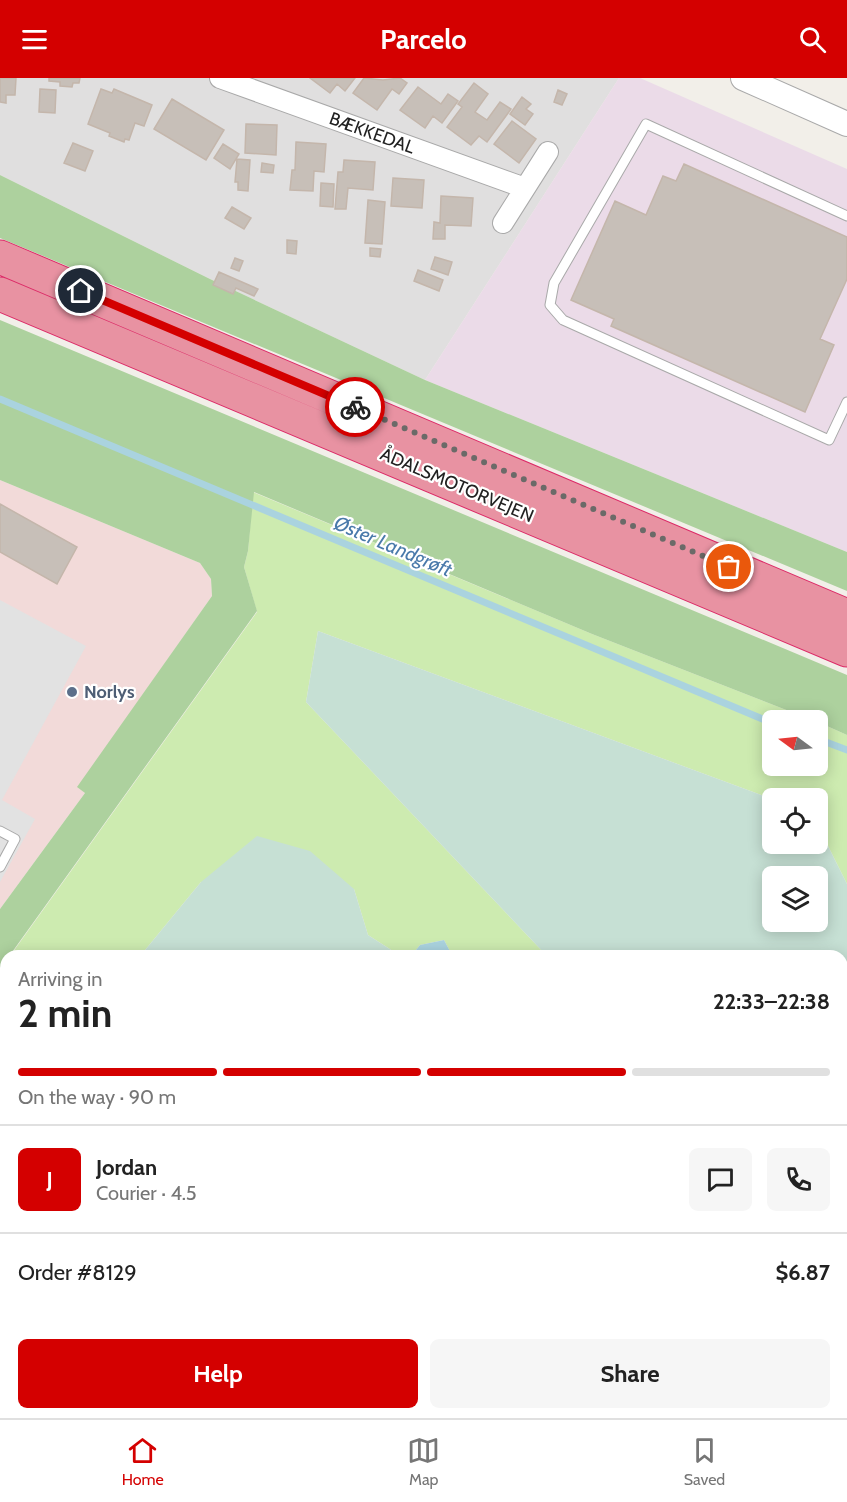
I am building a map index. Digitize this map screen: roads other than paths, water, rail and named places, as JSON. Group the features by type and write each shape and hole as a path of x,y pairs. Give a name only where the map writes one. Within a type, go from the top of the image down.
{"highway":[{"name":"ÅDALSMOTORVEJEN","path":"0,257 847,616"},
{"name":"ÅDALSMOTORVEJEN","path":"0,294 847,650"}],"street":[{"name":"BÆKKEDAL","path":"220,78 525,188"},
{"path":"743,78 847,124"},
{"path":"503,223 548,152"}],"lane":[{"path":"847,216 645,124 554,283 550,305 563,320 829,440 847,402"},
{"path":"0,831 15,839 0,867"}],"water":[{"path":"444,940 449,950 416,950 420,945"}],"waterway":[{"name":"Øster Landgrøft","path":"0,399 762,719"},
{"name":"Øster Landgrøft","path":"828,743 847,750"}],"place":[{"name":"Norlys","path":"72,692"}]}
